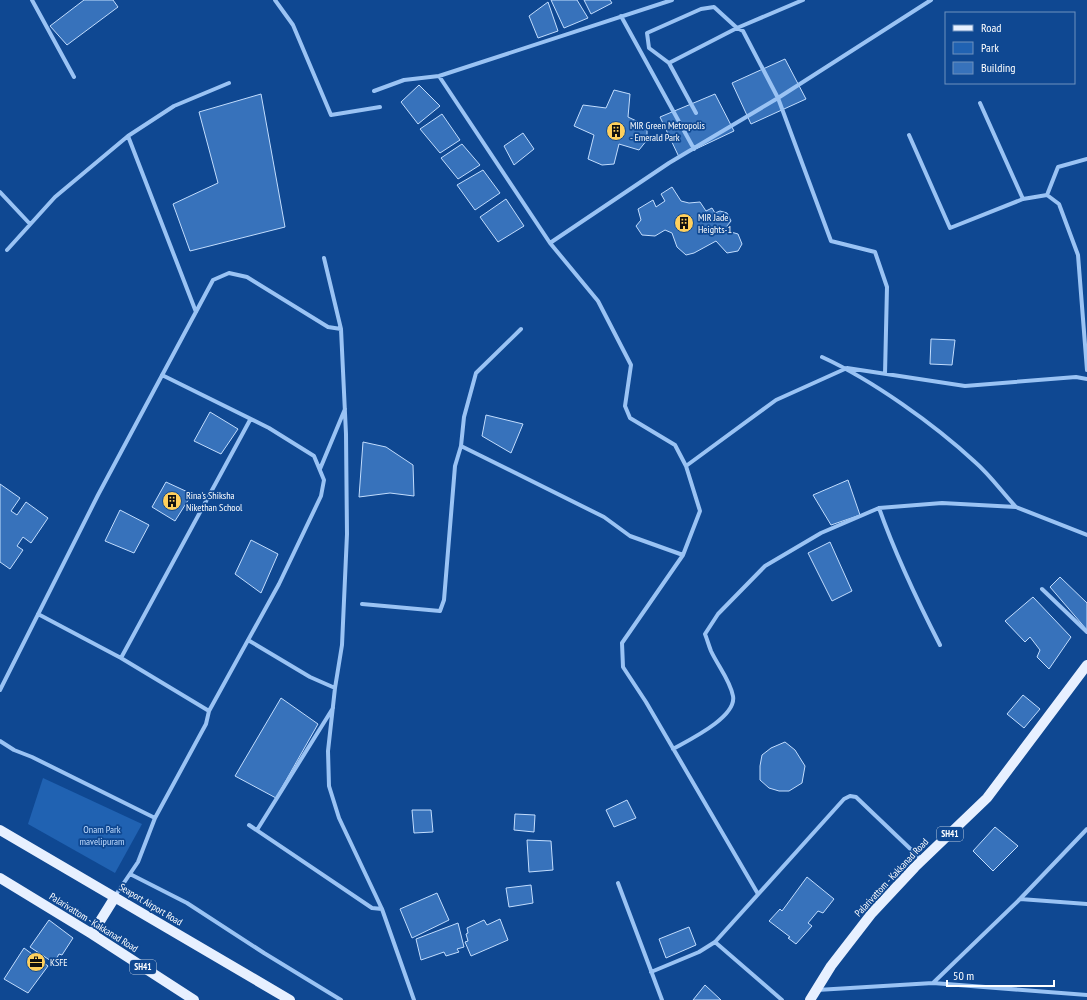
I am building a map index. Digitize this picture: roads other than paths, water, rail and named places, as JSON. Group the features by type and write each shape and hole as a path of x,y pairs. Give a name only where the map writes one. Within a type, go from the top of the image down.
{"main road":[{"name":"Palarivattom - Kakkanad Road","path":"810,1000 830,966 872,913 922,860 987,798 1087,665"},
{"name":"Seaport Airport Road","path":"0,830 290,1000"},
{"name":"Palarivattom - Kakkanad Road","path":"0,878 92,934 194,1000"},
{"path":"92,934 115,897"}],"street":[{"path":"32,0 74,77"},
{"path":"275,0 293,25 331,115 380,107"},
{"path":"374,91 404,80 439,76 672,0"},
{"path":"669,63 737,28 803,0"},
{"path":"550,243 694,149 778,98 931,0"},
{"path":"696,113 669,63 649,48 647,33 701,9 714,7 737,28 743,31 778,98 831,241 875,252 887,287 885,374"},
{"path":"621,16 694,149"},
{"path":"439,76 550,243 598,301 632,364 625,406 630,418 675,445 686,466 700,511 683,555 622,643 624,668 674,749 758,894"},
{"path":"7,250 54,196 128,136 174,106 229,83"},
{"path":"980,103 1023,199"},
{"path":"909,135 950,228 1023,199 1047,195 1060,204 1078,255 1087,370"},
{"path":"128,136 196,312"},
{"path":"1047,195 1058,167 1087,159"},
{"path":"0,192 30,224"},
{"path":"324,258 341,329 345,408 347,534 342,646 335,688 328,751 329,786 339,818 382,909 414,1000"},
{"path":"0,690 98,495 213,280 229,273 247,277 328,326 341,329"},
{"path":"362,604 440,610 444,600 455,466 462,446 464,417 476,373 521,329"},
{"path":"822,357 847,368 918,416 975,462 1016,507"},
{"path":"686,466 776,400 847,368 965,386 1076,378 1087,379"},
{"path":"115,897 138,862 155,818 206,724 209,711 279,584 321,496 324,480 314,456 268,428 162,375"},
{"path":"320,469 345,408"},
{"path":"121,658 250,420"},
{"path":"462,446 604,517 630,536 683,555"},
{"path":"674,749 709,727 729,712 734,697 711,651 705,634 718,614 765,566 821,533 880,508 942,503 1016,507 1087,535"},
{"path":"880,508 897,557 940,645"},
{"path":"1042,589 1087,632"},
{"path":"38,614 121,658 209,711"},
{"path":"248,640 310,677 335,688"},
{"path":"257,830 334,706"},
{"path":"0,741 14,750 32,757 155,818"},
{"path":"651,972 699,952 715,942 844,799 850,796 856,797 922,860"},
{"path":"249,825 372,908 382,909"},
{"path":"933,983 1020,899 1087,829"},
{"path":"130,874 187,903 264,953 341,1000"},
{"path":"618,883 662,1000"},
{"path":"1020,899 1087,904"},
{"path":"715,942 782,1000"},
{"path":"815,990 933,983 1087,995"}],"place":[{"name":"MIR Green Metropolis - Emerald Park","path":"616,131"},
{"name":"MIR Jade Heights-1","path":"684,223"},
{"name":"Rina's Shiksha Nikethan School","path":"172,501"},
{"name":"KSFE","path":"36,962"}],"park label":[{"name":"Onam Park mavelipuram","path":"102,834"}]}
